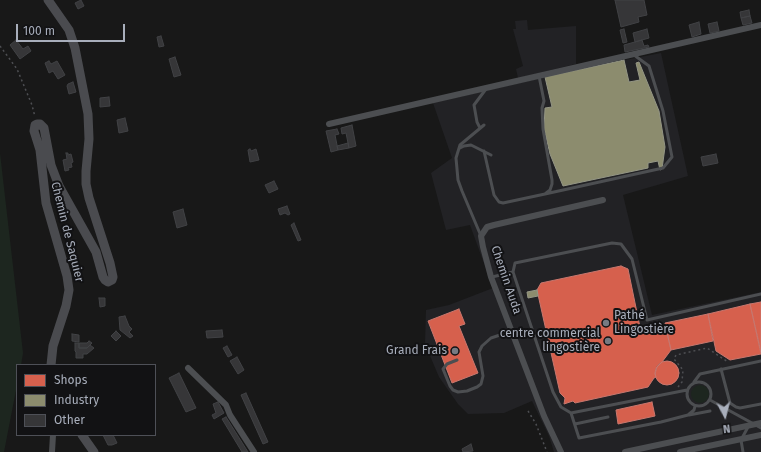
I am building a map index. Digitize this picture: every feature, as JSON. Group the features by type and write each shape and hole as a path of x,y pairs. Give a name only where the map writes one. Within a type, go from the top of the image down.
{"street":[{"name":"Chemin de Saquier","path":"48,0 69,30 75,48 88,114 89,139 86,184 113,279 110,281 105,280 96,252 61,190 51,165 44,128 40,124 37,124 35,125 34,131 40,150 46,203 67,276 69,290 66,306 54,346 51,364"},
{"path":"328,124 761,25"},
{"name":"Chemin Auda","path":"560,452 544,416 491,278 481,236 487,228 494,225 603,200"},
{"path":"188,368 226,405 230,415 254,452"},
{"path":"625,452 761,423"},
{"path":"680,452 761,435"},
{"path":"52,452 53,436"},
{"path":"83,436 94,452"}],"lane":[{"path":"484,151 494,195 500,202 503,203 663,168 672,157 663,111 649,66 632,54"},
{"path":"539,76 544,101 542,108 543,129 552,180 551,188 545,194"},
{"path":"480,128 474,105 486,88"},
{"path":"481,236 458,180 456,158 460,145 484,126"},
{"path":"458,150 469,145 491,155"},
{"path":"710,411 579,438 571,413 561,407 553,392 514,272 515,263 612,243 621,244 632,259 647,320 761,294"},
{"path":"491,278 514,272"},
{"path":"457,360 447,364 443,369 450,386 458,392 478,387 483,380 479,352 482,346 491,338 512,331"},
{"path":"571,413 687,390 700,374 761,361"},
{"path":"721,369 727,397 730,403 736,407 743,408 761,404"},
{"path":"687,390 687,398 695,406 704,405 710,400 711,392 708,386 701,382 694,382"},
{"path":"710,400 751,425 761,428"},
{"path":"688,415 694,410 695,406"},
{"path":"575,424 608,417"},
{"path":"743,452 741,440 745,430 751,425"}],"path":[{"path":"0,46 17,69 32,104 37,124"},
{"path":"678,388 682,382 683,370 674,359 676,355 707,348 730,363"},
{"path":"528,411 536,424 547,452"}],"shaded area":[{"path":"527,20 528,30 576,26 576,64 518,78 516,69 523,66 513,29 516,29 515,21"},
{"path":"661,53 688,176 623,195 652,315 761,292 761,452 554,452 549,436 532,401 504,413 468,414 458,404 439,377 425,344 426,310 449,305 493,288 470,225 446,230 431,173 452,158 433,103 594,66"},
{"path":"0,153 23,353 21,364 16,364 16,390 4,452 0,452"},
{"path":"700,385 706,388 709,394 706,400 700,403 694,400 691,394 694,388"}],"building: Shops":[{"name":"centre commercial lingostière","path":"621,266 628,269 641,332 664,326 671,350 657,367 655,374 656,377 648,387 575,403 573,401 564,404 565,398 560,393 537,290 541,283"},
{"path":"761,302 761,352 750,304"},
{"path":"750,304 761,354 730,360 716,351 708,314"},
{"name":"Grand Frais","path":"459,309 465,324 459,326 478,373 452,383 428,321"},
{"path":"708,314 713,341 671,350 665,323"},
{"path":"667,361 675,365 679,373 675,381 667,385 659,381 655,373 659,365"},
{"path":"652,402 655,416 618,424 616,410"}],"building: Industry":[{"path":"624,60 629,82 640,80 636,63 639,62 659,111 665,147 662,169 660,170 658,161 648,163 648,168 563,186 550,154 544,128 545,108 552,107 545,77"},
{"path":"537,290 538,296 528,298 527,292"}],"building: Other":[{"path":"81,0 84,6 78,9 75,3"},
{"path":"615,0 644,0 647,15 638,17 639,22 621,27"},
{"path":"749,10 750,16 741,18 740,12"},
{"path":"750,16 752,23 743,25 741,18"},
{"path":"699,22 701,34 692,37 689,25"},
{"path":"717,22 719,31 710,33 708,24"},
{"path":"624,29 627,42 623,43 620,30"},
{"path":"647,29 649,38 635,42 633,33"},
{"path":"161,36 164,46 159,47 157,37"},
{"path":"16,40 23,49 28,46 31,51 20,59 10,45"},
{"path":"642,40 644,46 648,45 649,47 625,52 624,45"},
{"path":"175,57 181,75 174,77 169,59"},
{"path":"49,61 51,64 57,61 65,75 58,79 53,71 49,73 45,63"},
{"path":"73,82 76,92 69,94 67,86"},
{"path":"109,97 110,106 100,107 100,98"},
{"path":"125,118 128,131 119,133 117,120"},
{"path":"352,125 356,146 349,148 346,133 342,134 341,128"},
{"path":"337,129 339,134 335,135 338,150 331,152 326,131"},
{"path":"348,143 349,148 338,150 337,146"},
{"path":"250,149 251,151 256,149 259,160 250,162 248,150"},
{"path":"66,153 68,153 68,155 71,154 73,162 71,163 72,167 65,171 63,160 67,159"},
{"path":"716,154 718,163 703,166 701,157"},
{"path":"274,181 278,189 269,193 265,185"},
{"path":"287,206 290,214 288,215 285,213 280,215 278,209"},
{"path":"183,209 187,225 177,228 173,212"},
{"path":"294,223 301,240 298,241 291,225"},
{"path":"99,298 105,298 105,306 100,307"},
{"path":"125,316 129,326 132,329 129,332 133,336 130,338 120,330 119,317"},
{"path":"222,330 223,337 207,338 206,331"},
{"path":"116,331 121,336 116,341 111,336"},
{"path":"72,334 79,335 79,342 72,341"},
{"path":"89,341 92,343 87,348 79,348 79,343 87,343"},
{"path":"75,343 79,343 79,348 87,348 90,345 94,348 87,354 83,354 83,358 76,358"},
{"path":"227,346 232,355 228,357 223,348"},
{"path":"237,357 244,370 238,374 230,361"},
{"path":"179,373 196,408 186,412 169,378"},
{"path":"246,393 268,442 263,444 241,395"},
{"path":"218,402 224,413 214,419 212,415 216,413 213,404"},
{"path":"226,417 248,452 242,452 222,419"},
{"path":"104,436 114,436 117,443 108,445"},
{"path":"471,444 473,451 463,452 462,449"}],"place":[{"name":"Pathé Lingostière","path":"606,323"},
{"name":"centre commercial lingostière","path":"608,341"},
{"name":"Grand Frais","path":"455,351"}]}
